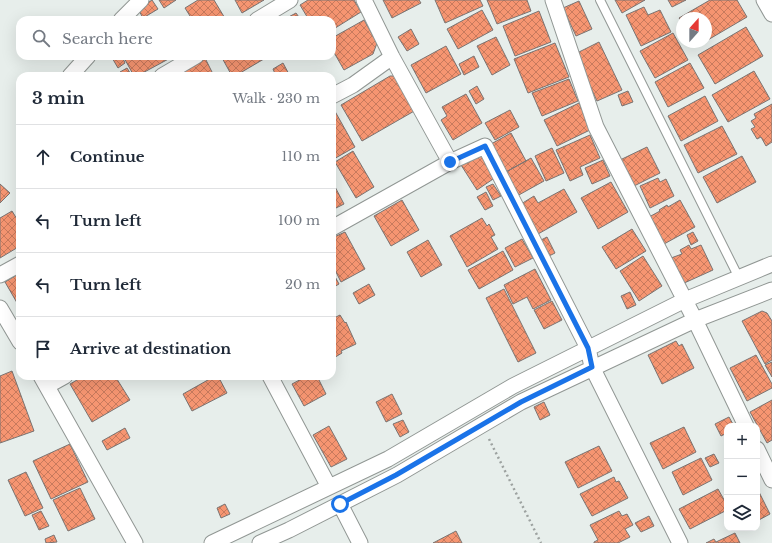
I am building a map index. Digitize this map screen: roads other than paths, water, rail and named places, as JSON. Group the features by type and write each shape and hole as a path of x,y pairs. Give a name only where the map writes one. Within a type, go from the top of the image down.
{"street":[{"path":"125,16 141,0"},
{"path":"264,16 290,0"},
{"path":"364,0 392,57 450,162"},
{"path":"553,0 596,128 695,320 745,423"},
{"path":"764,0 772,14"},
{"path":"336,94 353,85 392,57"},
{"path":"74,72 84,60"},
{"path":"169,72 189,60"},
{"path":"336,226 450,162 485,146 588,348 592,367 680,543"},
{"path":"212,543 388,459 513,386 684,300 772,264"},
{"path":"0,274 16,266"},
{"path":"260,543 396,475 521,402 592,367 695,320 771,293"},
{"path":"0,308 16,335"},
{"path":"272,380 329,487"},
{"path":"44,381 135,543"},
{"path":"760,455 772,480"},
{"path":"340,504 360,543"}],"lane":[{"path":"600,0 739,278"}]}
